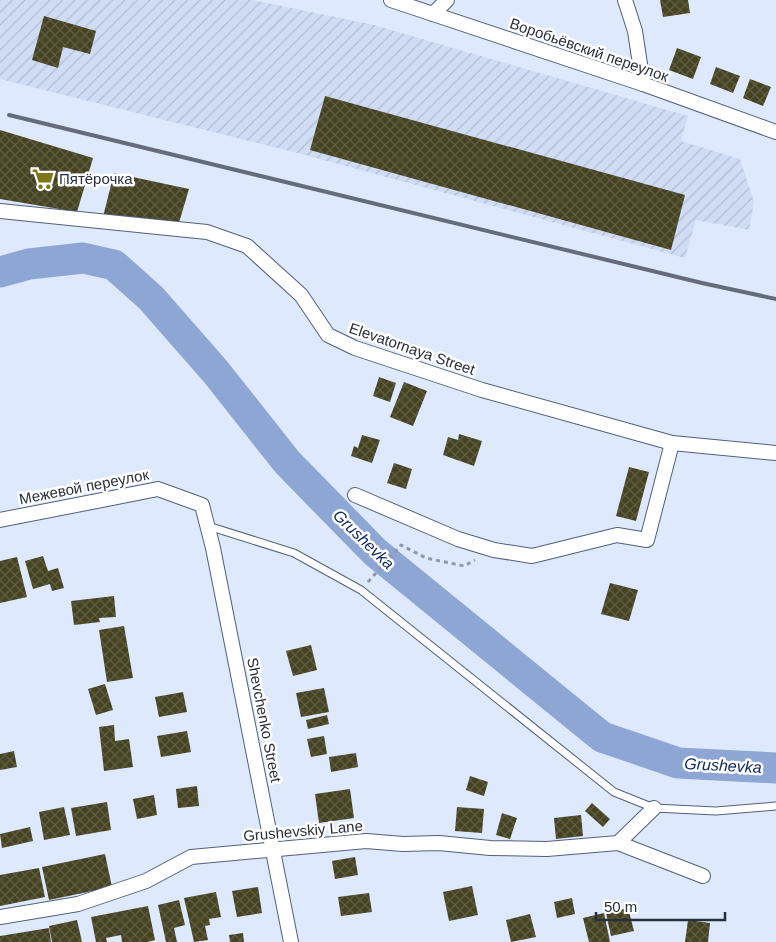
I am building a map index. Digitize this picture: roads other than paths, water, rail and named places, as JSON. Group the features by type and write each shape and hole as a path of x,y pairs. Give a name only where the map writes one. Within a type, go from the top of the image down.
{"street":[{"name":"Воробьёвский переулок","path":"391,0 643,84 776,132"},
{"path":"433,14 447,0"},
{"path":"625,0 635,31 643,84"},
{"name":"Elevatornaya Street","path":"0,211 206,232 247,246 301,295 328,335 355,348 482,390 672,443 776,453"},
{"path":"354,495 458,539 494,550 532,556 617,536 647,540 672,443"},
{"name":"Межевой переулок","path":"0,520 158,489 202,505"},
{"name":"Shevchenko Street","path":"202,505 291,942"},
{"path":"618,843 654,808"},
{"name":"Grushevskiy Lane","path":"0,917 78,904 146,881 191,857 366,842 439,843 490,848 547,849 618,843 703,876"}],"lane":[{"path":"207,526 294,553 361,590 614,792 654,808 716,811 776,806"}],"waterway":[{"name":"Grushevka","path":"0,272 29,264 83,258 114,265 151,298 215,371 287,462 375,552 602,737 678,763 776,768"}],"railway":[{"path":"9,115 702,283 776,299"}],"place":[{"name":"Пятёрочка","path":"43,179"}]}
